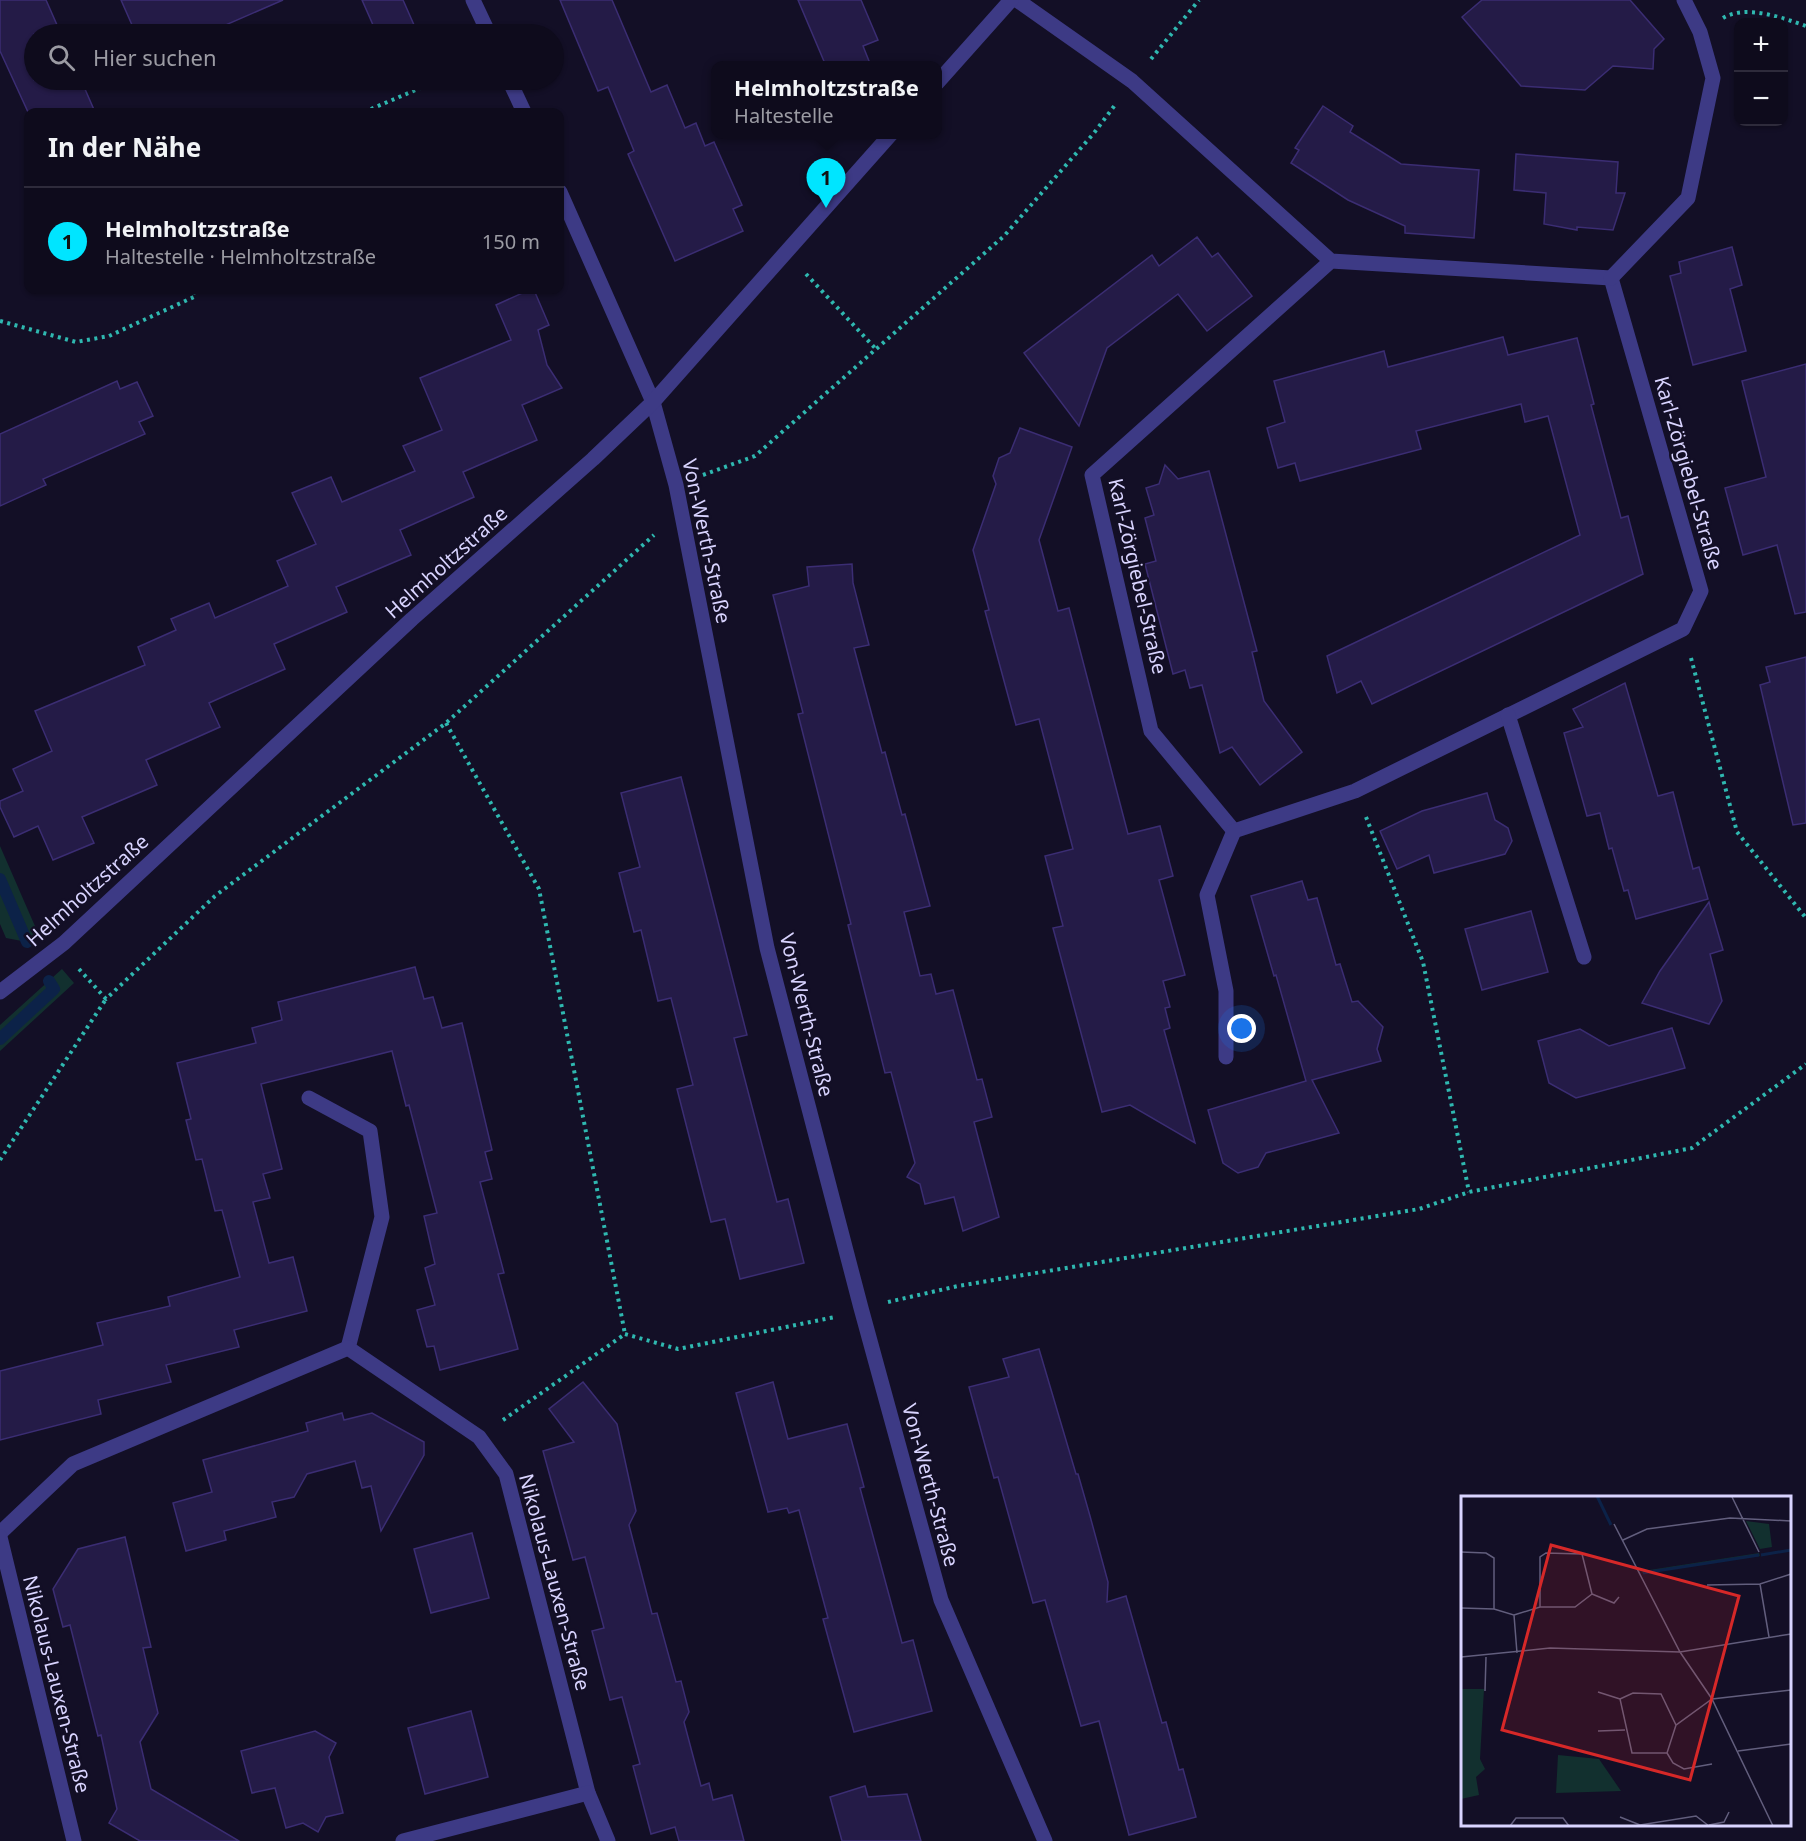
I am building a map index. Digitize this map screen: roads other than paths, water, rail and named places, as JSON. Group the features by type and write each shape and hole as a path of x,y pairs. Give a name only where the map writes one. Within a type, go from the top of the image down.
{"street":[{"path":"473,0 484,24"},
{"path":"942,77 1011,0"},
{"path":"1017,0 1132,81 1331,261 1611,278 1688,198 1713,78 1700,32 1684,0"},
{"path":"514,90 522,108"},
{"name":"Helmholtzstraße","path":"0,992 64,943 412,619 593,459 653,402 887,139"},
{"name":"Von-Werth-Straße","path":"564,201 653,402 676,484 767,948 861,1308 941,1599 1045,1841"},
{"name":"Karl-Zörgiebel-Straße","path":"1234,831 1151,731 1092,475 1331,261"},
{"name":"Karl-Zörgiebel-Straße","path":"1508,715 1683,629 1701,591 1611,278"},
{"path":"1226,1057 1226,991 1207,895 1234,831 1355,791 1508,715 1584,957"},
{"path":"309,1098 370,1131 382,1218 348,1348"},
{"name":"Nikolaus-Lauxen-Straße","path":"74,1841 0,1535 73,1464 348,1348 479,1437 506,1474 588,1793 608,1841"},
{"path":"403,1841 588,1793"}],"waterway":[{"path":"0,879 27,942"},
{"path":"0,1039 54,989 49,981"}],"place":[{"name":"Helmholtzstraße","path":"826,208"}]}
